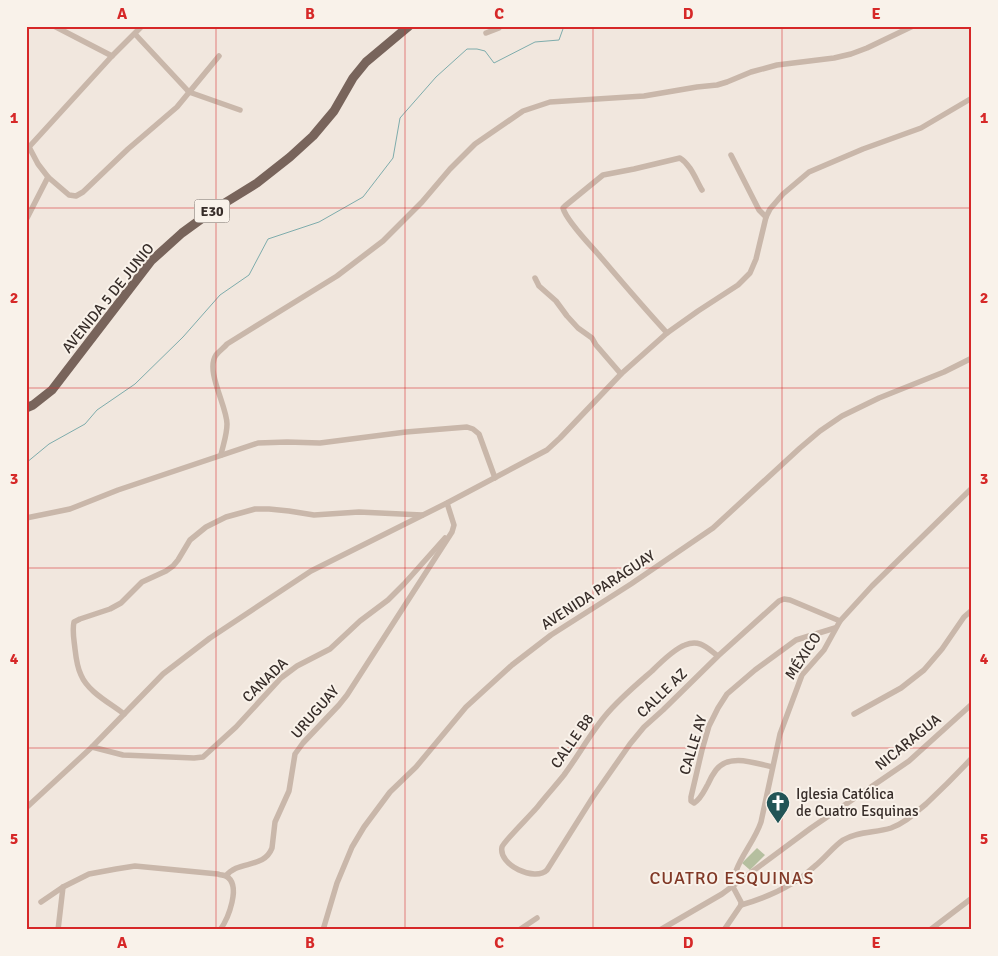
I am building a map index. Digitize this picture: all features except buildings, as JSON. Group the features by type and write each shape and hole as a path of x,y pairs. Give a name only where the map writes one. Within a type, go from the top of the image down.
{"main road":[{"name":"AVENIDA 5 DE JUNIO","path":"26,408 52,390 151,261 182,233 215,209 257,183 290,157 313,136 334,111 353,78 366,62 409,26"}],"street":[{"path":"54,26 112,56"},
{"path":"142,26 28,147 48,176 69,194 76,196 83,192 128,149 177,107 219,56"},
{"path":"474,26 483,26"},
{"path":"486,33 500,26"},
{"path":"221,455 227,423 212,365 215,356 227,344 337,276 383,241 476,144 523,111 550,102 644,96 717,85 751,72 777,65 851,54 913,26"},
{"path":"135,34 189,92 240,110"},
{"path":"26,808 92,747 163,674 210,638 311,572 547,450 620,374 667,333 738,285 750,273 756,259 766,218 783,194 809,172 855,152 921,128 972,98"},
{"path":"731,155 759,210 766,218"},
{"path":"667,333 644,309 577,230 564,213 563,208 603,175 680,158 688,165 702,190"},
{"path":"26,220 48,176"},
{"path":"535,278 539,286 556,302 578,328 592,338 620,374"},
{"name":"AVENIDA PARAGUAY","path":"323,930 337,883 352,847 364,827 390,792 416,767 466,707 512,665 551,634 632,584 713,528 820,431 868,403 944,372 972,358"},
{"path":"26,518 70,509 118,490 258,443 320,443 406,432 467,427 479,434 495,478"},
{"name":"MÉXICO","path":"739,881 736,871 758,831 780,734 802,675 824,650 835,628 872,586 972,488"},
{"path":"447,503 454,524 452,532"},
{"path":"124,714 86,684 81,676 72,628 74,622 110,610 121,603 142,582 173,566 190,540 206,526 226,517 255,509 314,515 359,512 422,515"},
{"name":"CANADA","path":"92,747 124,755 194,758 203,756 236,727 281,678 297,666 332,648 360,621 397,592 435,548 452,532"},
{"name":"URUGUAY","path":"226,876 233,868 253,864 271,852 276,818 289,791 295,754 347,696 452,532"},
{"name":"CALLE AZ","path":"544,874 609,773 644,727 779,601 784,599 840,622"},
{"path":"854,714 901,688 924,670 942,649 964,617 972,610"},
{"name":"CALLE AY","path":"772,767 739,760 723,763 716,770 700,799 694,803 691,801 702,750 710,726 727,694 755,670 796,640 835,628"},
{"name":"CALLE B8","path":"544,874 528,874 512,866 506,861 501,848 562,777 605,716 659,664 680,647 695,642 718,656"},
{"name":"NICARAGUA","path":"660,930 733,887 811,828 910,760 972,704"},
{"path":"724,930 741,905 769,896 798,880 848,837 855,834 887,829 907,820 943,789 972,758"},
{"path":"41,902 63,887 89,874 135,866 218,874 226,876 231,881 233,889 229,914 220,930"},
{"path":"58,930 63,887"},
{"path":"733,887 741,905"},
{"path":"930,930 972,898"},
{"path":"518,930 537,918"}],"green space":[{"path":"757,848 765,855 750,870 742,863"}],"waterway":[{"path":"26,463 49,444 85,424 97,410 135,384 183,337 220,295 249,275 268,239 319,222 363,197 393,158 400,118 436,77 467,49 485,51 494,63 535,42 559,40 564,26"}],"place":[{"name":"Iglesia Católica de Cuatro Esquinas","path":"778,824"}],"district":[{"name":"CUATRO ESQUINAS","path":"732,878"}]}
